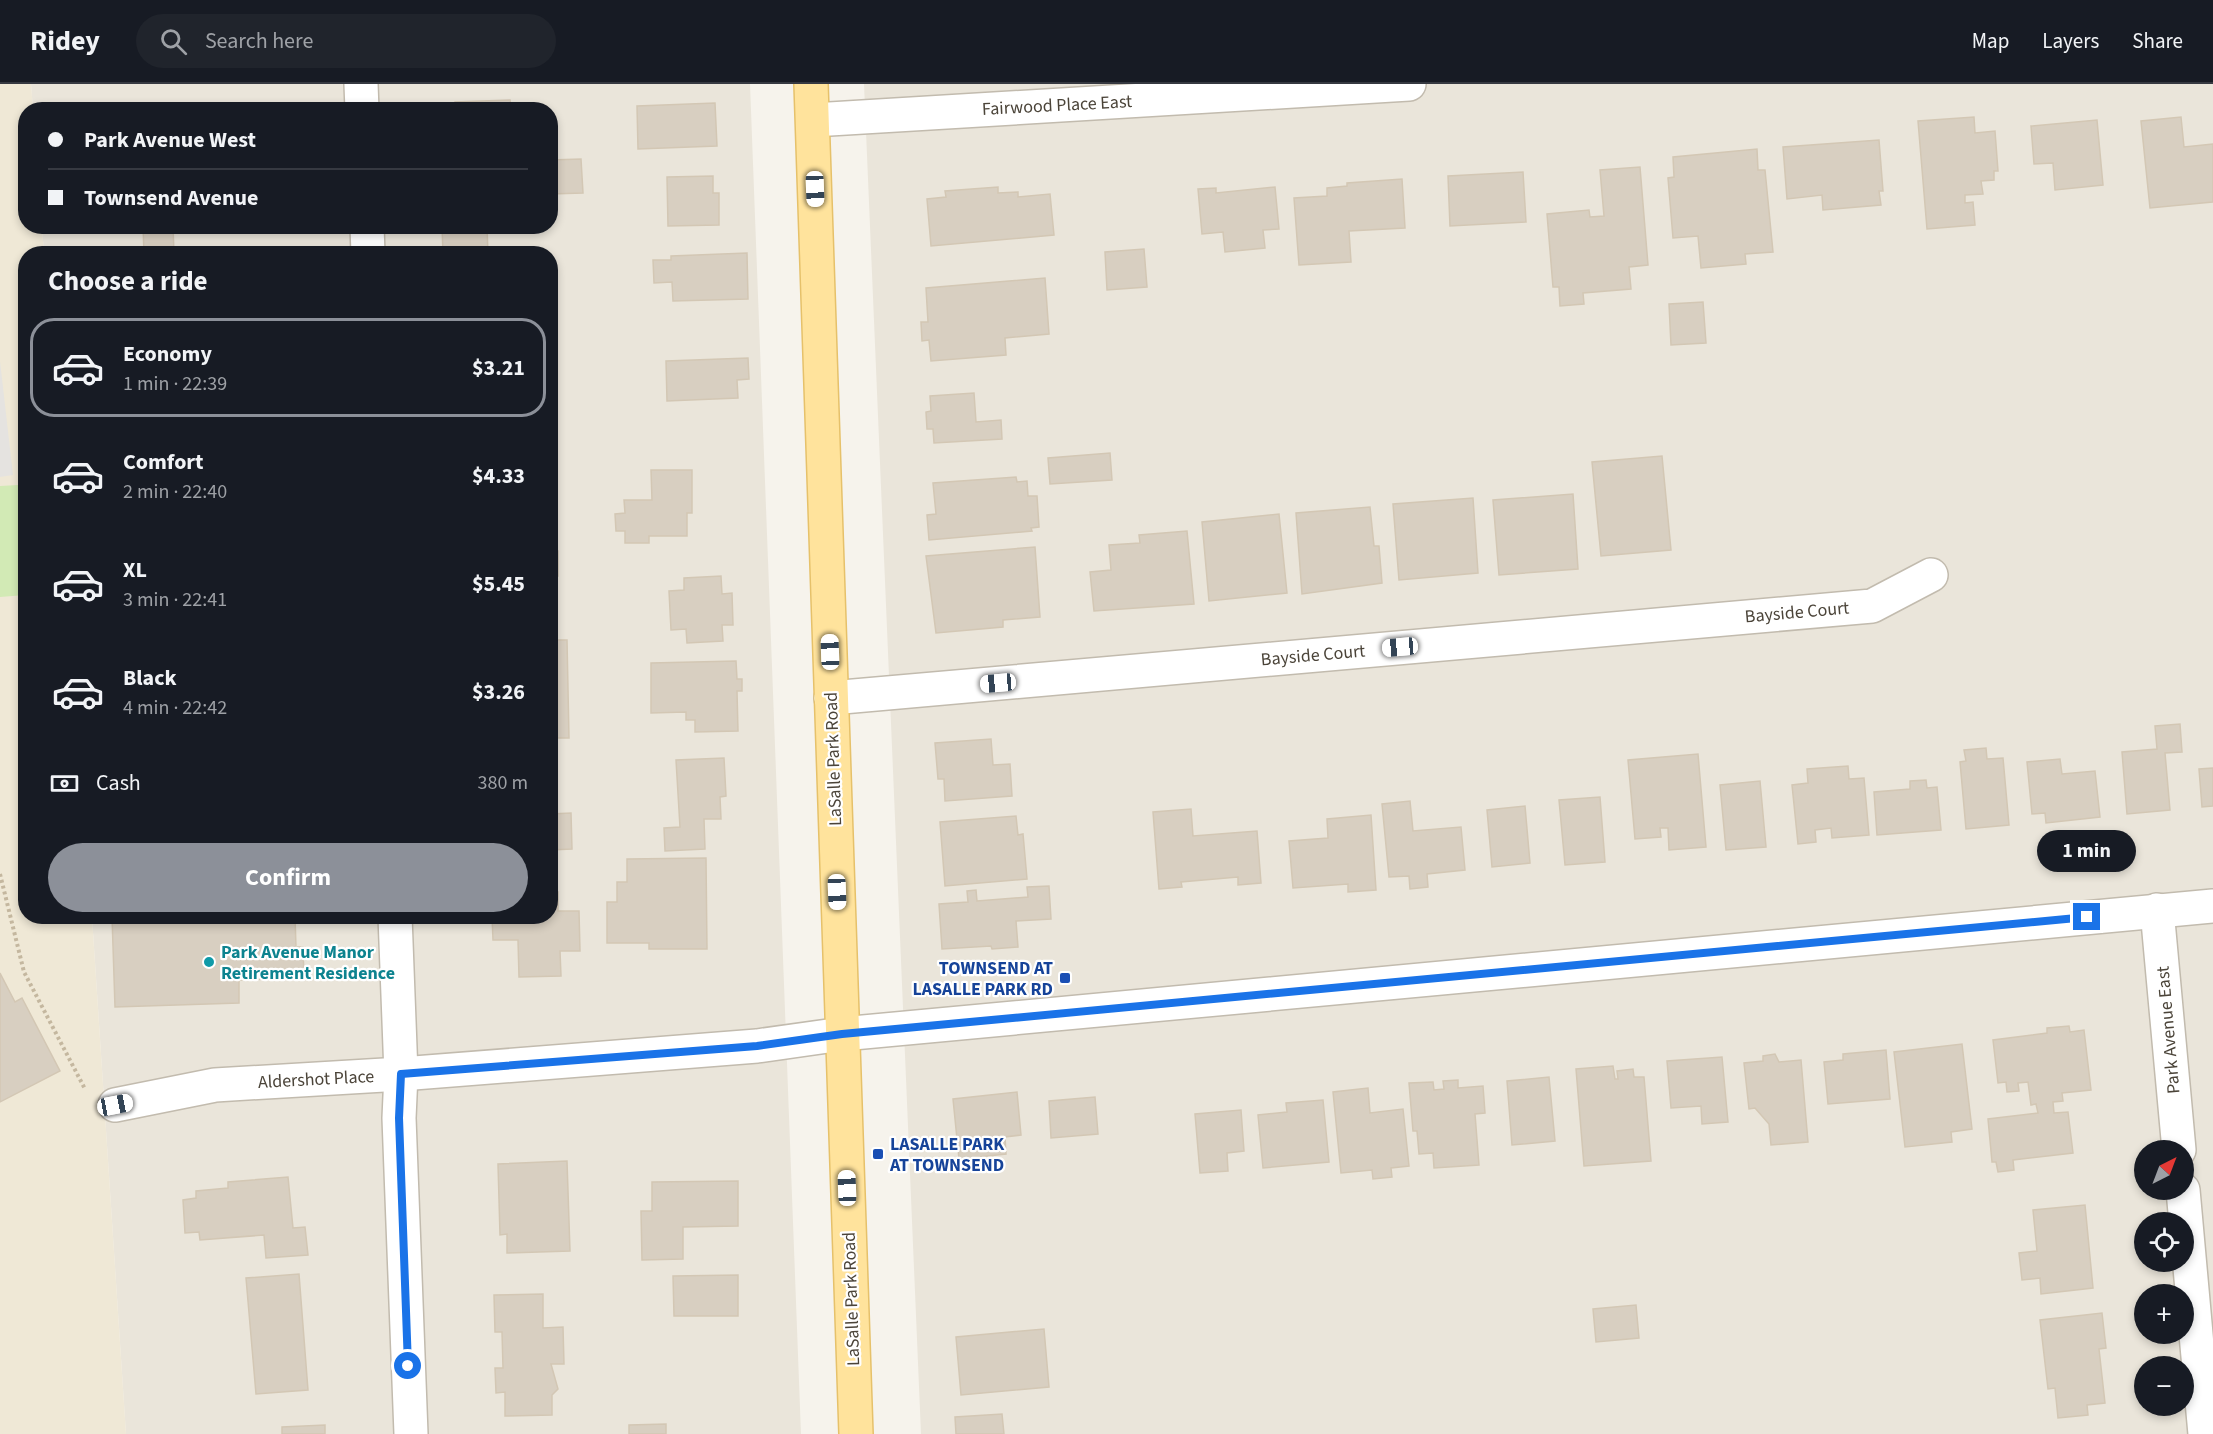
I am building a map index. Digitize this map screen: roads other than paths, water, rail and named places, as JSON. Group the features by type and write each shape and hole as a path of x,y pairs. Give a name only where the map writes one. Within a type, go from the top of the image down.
{"main road":[{"name":"LaSalle Park Road","path":"811,84 856,1434"}],"street":[{"path":"361,84 362,102"},
{"name":"Fairwood Place East","path":"813,120 1409,84"},
{"name":"Bayside Court","path":"831,698 1872,606 1931,575"},
{"name":"Aldershot Place","path":"101,1101 215,1085 401,1074 757,1046 842,1034 2213,906"},
{"name":"Park Avenue East","path":"2157,910 2178,1140"},
{"path":"395,924 401,1074 399,1118 411,1434"},
{"path":"2184,1200 2205,1434"}],"place":[{"name":"Park Avenue Manor Retirement Residence","path":"209,962"},
{"name":"TOWNSEND AT LASALLE PARK RD","path":"1065,978"},
{"name":"LASALLE PARK AT TOWNSEND","path":"878,1154"}]}
